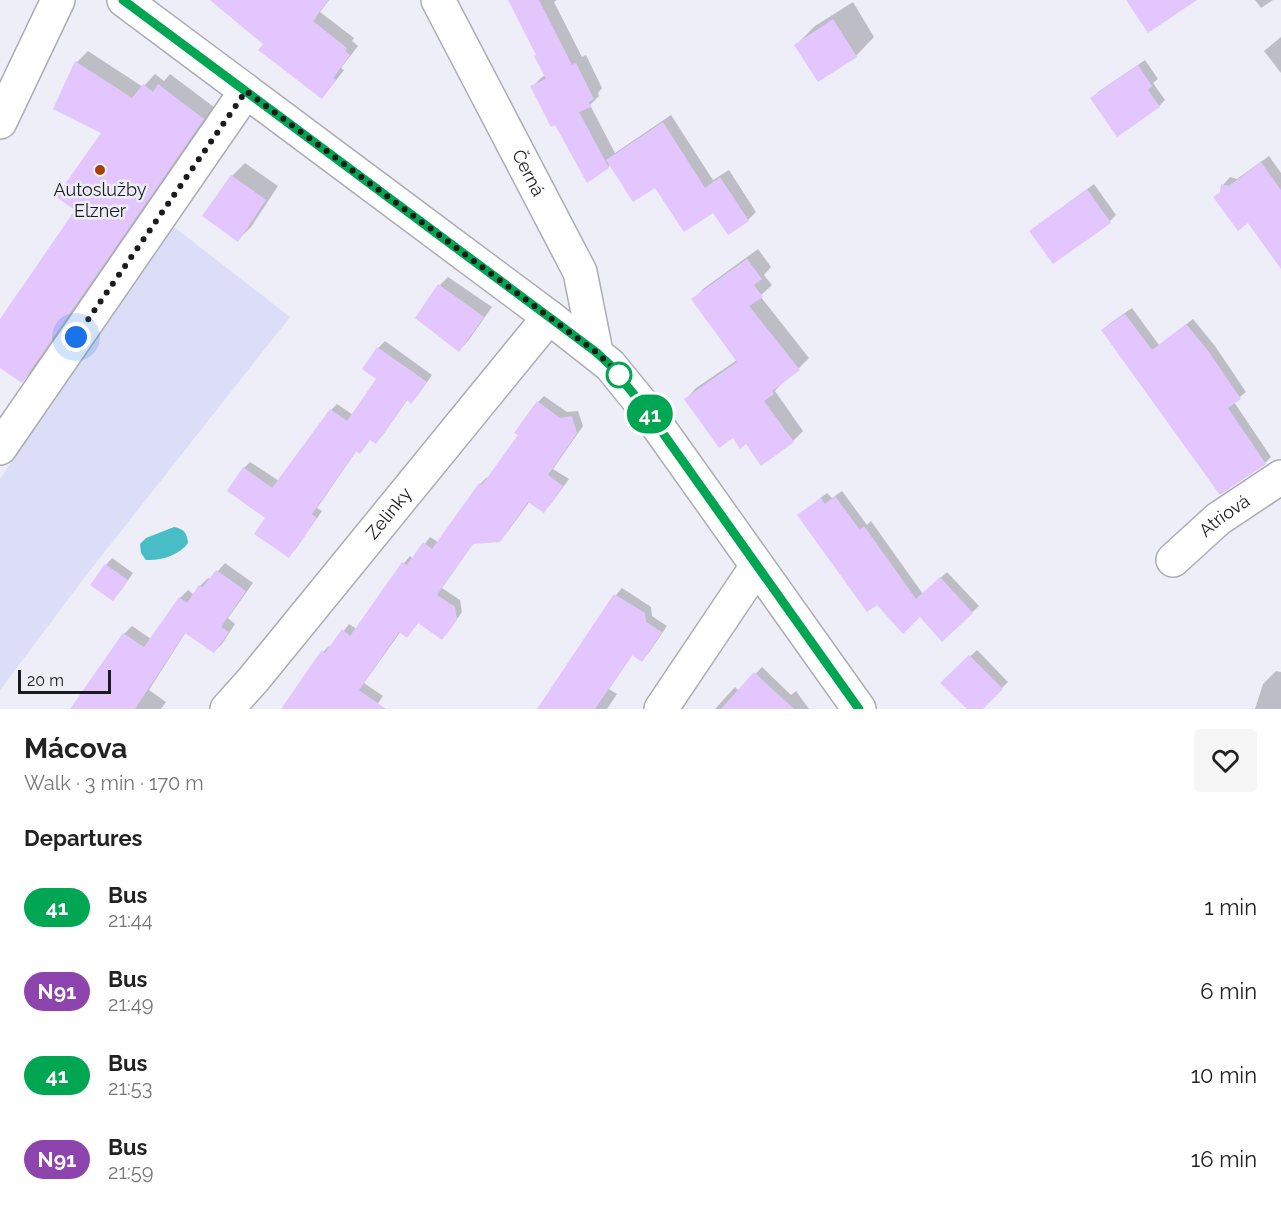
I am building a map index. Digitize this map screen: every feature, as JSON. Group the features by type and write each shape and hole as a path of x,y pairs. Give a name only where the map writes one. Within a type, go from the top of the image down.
{"street":[{"path":"0,122 58,0"},
{"path":"124,0 596,352 610,365 645,408 859,709"},
{"name":"Černá","path":"438,0 580,272 596,352"},
{"path":"0,448 246,91"},
{"name":"Zelinky","path":"227,709 549,317"},
{"name":"Atriová","path":"1173,560 1218,519 1281,477"},
{"path":"661,709 757,566"}],"shaded area":[{"path":"174,227 290,317 84,578 0,690 0,479"}],"water":[{"path":"174,527 183,530 188,543 180,551 169,556 146,560 141,553 140,544 146,538"}],"building":[{"path":"210,0 328,0 313,21 347,48 345,51 350,55 333,78 336,80 322,99 258,50 263,44"},
{"path":"508,0 539,0 572,65 576,63 594,99 589,102 591,107 579,112 609,168 587,183 555,125 551,127 530,86 546,79"},
{"path":"1126,0 1197,0 1148,33"},
{"path":"833,19 857,57 818,82 794,45"},
{"path":"75,61 132,98 143,84 153,92 158,84 204,119 22,383 0,368 0,319 75,210 56,197 101,133 53,109"},
{"path":"1138,65 1152,86 1148,90 1160,107 1117,137 1090,98"},
{"path":"663,122 705,188 720,177 749,221 728,235 713,213 684,232 655,188 633,202 606,160"},
{"path":"1261,162 1281,190 1281,269 1248,223 1238,231 1213,197 1220,192 1221,184 1229,186"},
{"path":"231,175 266,200 238,242 202,216"},
{"path":"1087,189 1111,223 1053,264 1029,231"},
{"path":"747,259 762,279 754,285 763,297 749,306 800,370 772,391 774,394 764,401 794,442 761,466 746,444 740,449 733,438 719,448 684,399 737,362 691,299"},
{"path":"438,284 484,317 459,352 415,318"},
{"path":"1125,314 1152,350 1186,324 1209,352 1241,399 1228,408 1266,464 1220,495 1101,330"},
{"path":"377,347 427,382 411,404 407,400 376,444 370,440 360,454 356,451 312,514 317,518 289,558 254,534 265,518 227,491 243,467 272,488 330,409 347,421 376,379 362,369"},
{"path":"537,401 560,418 572,416 577,433 548,475 563,486 544,513 528,502 500,542 473,544 437,595 455,607 457,620 442,640 418,623 407,638 399,632 359,690 386,709 281,709 321,651 325,653 342,629 350,636 402,562 407,565 423,542 432,549 479,483 482,485 518,435 514,433"},
{"path":"835,496 860,530 864,526 916,599 940,577 973,613 942,642 920,617 903,634 877,605 867,612 797,515 821,498 825,504"},
{"path":"105,564 128,580 113,601 90,585"},
{"path":"216,570 246,591 221,627 229,632 214,653 185,633 135,709 70,709 123,633 144,647 179,597 187,603 199,585 203,587"},
{"path":"614,594 645,613 646,622 662,632 642,662 632,655 595,709 537,709"},
{"path":"969,655 1003,689 983,709 967,709 940,683"},
{"path":"754,672 794,709 721,709"}],"bus line":[{"name":"41","path":"123,0 596,352 610,365 645,408 859,709"}],"place":[{"name":"Autoslužby Elzner","path":"100,170"}],"route":[{"path":"76,337 246,91 596,352 622,379 619,375"}]}
